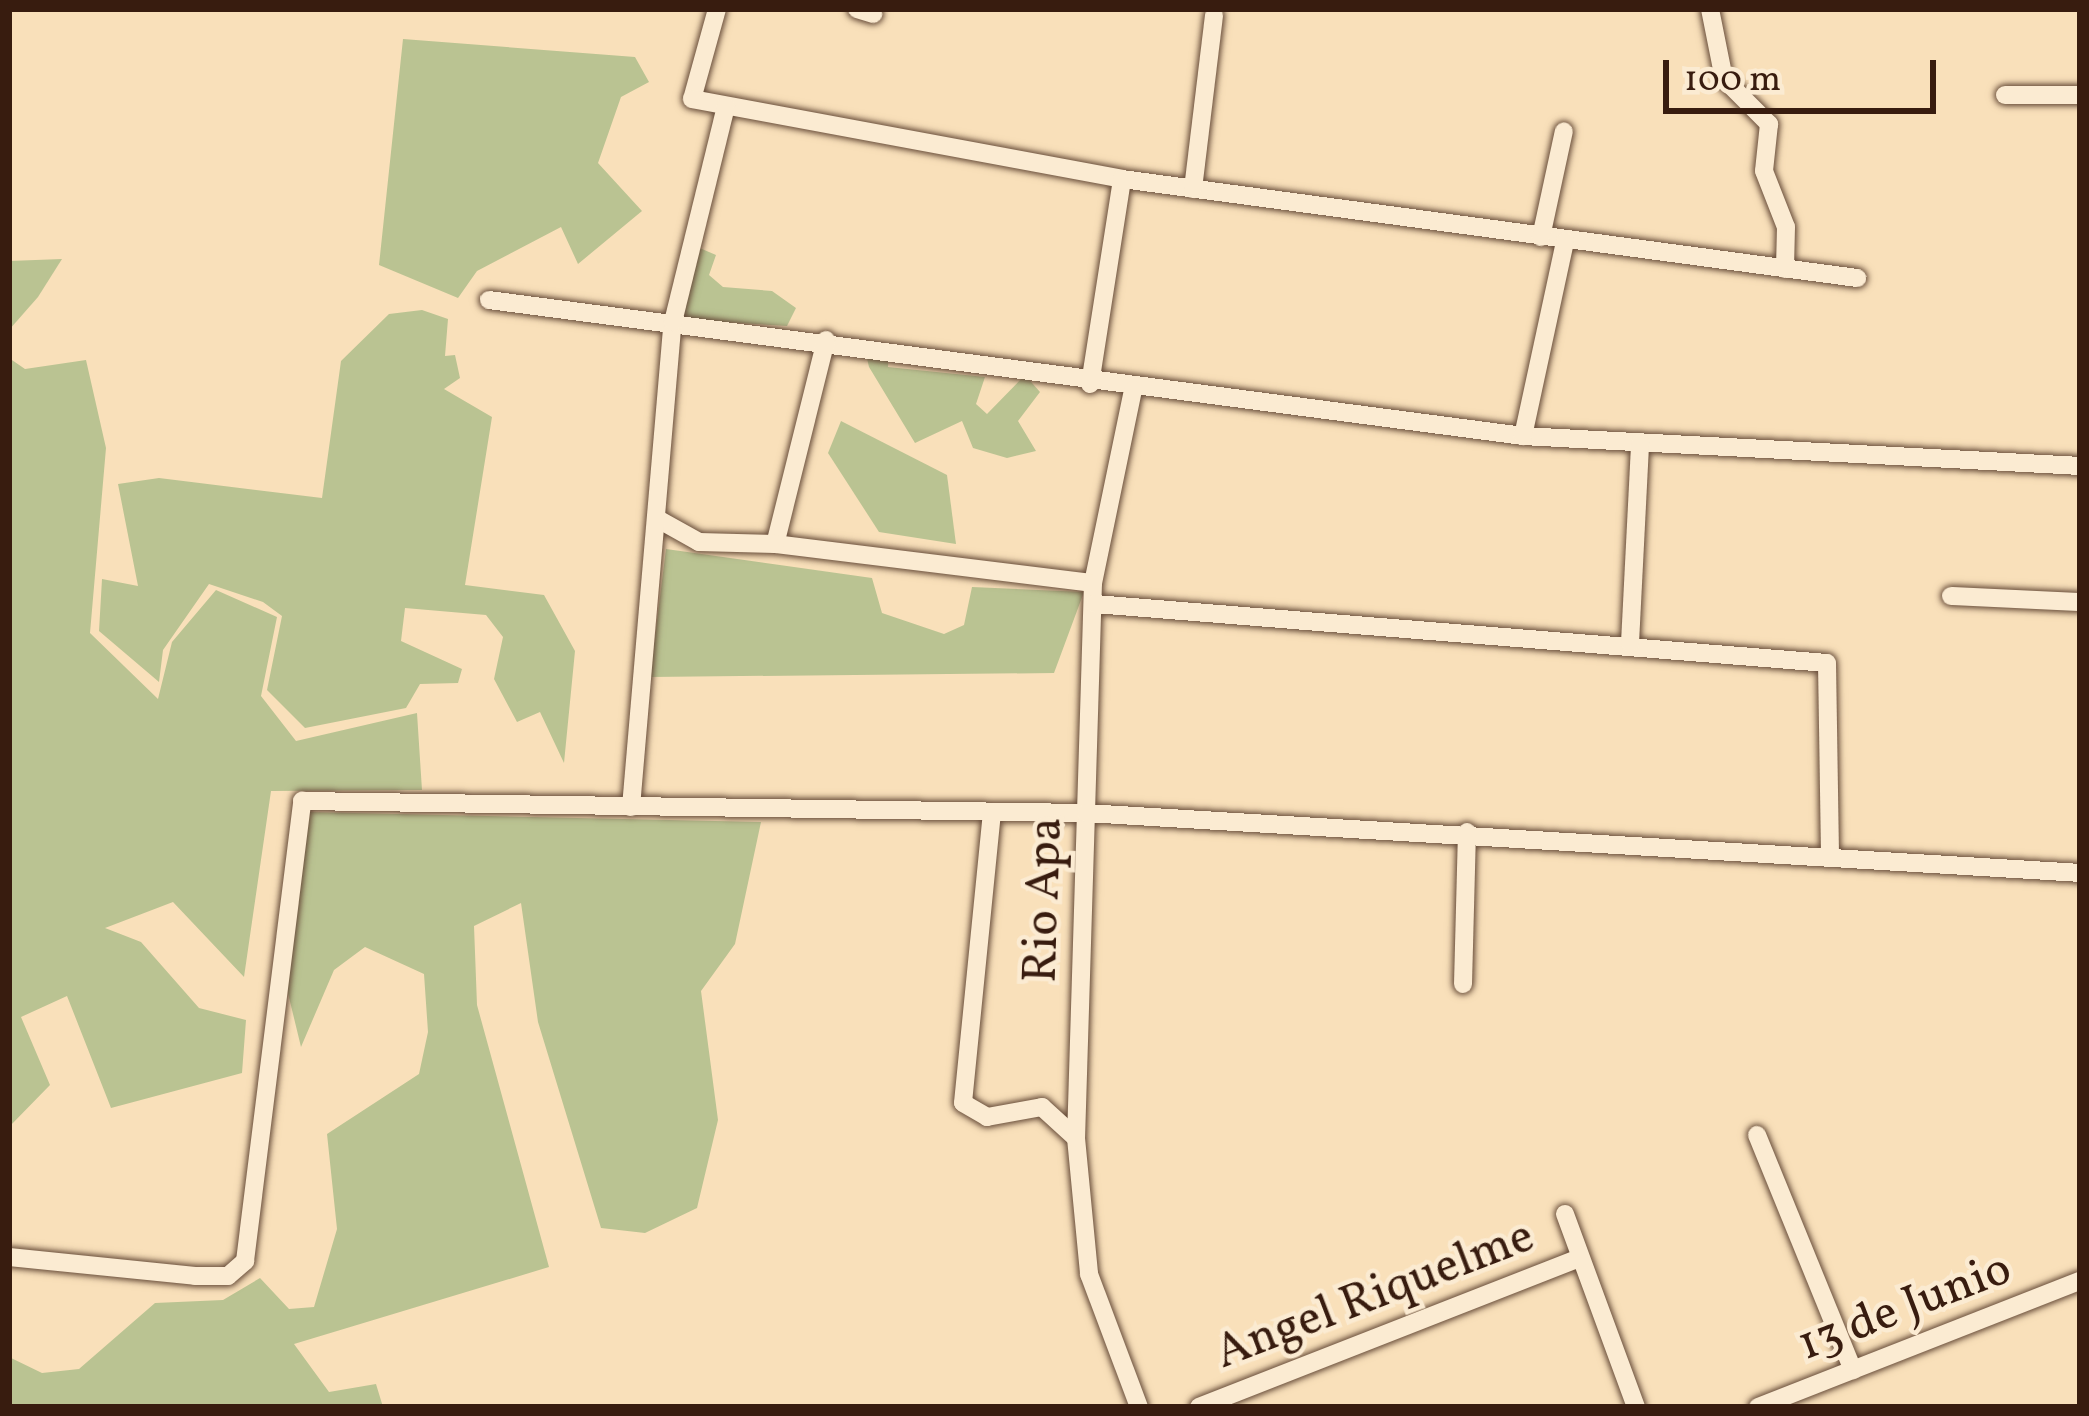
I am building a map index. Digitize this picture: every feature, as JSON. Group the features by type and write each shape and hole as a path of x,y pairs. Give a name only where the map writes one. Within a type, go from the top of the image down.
{"street":[{"path":"717,9 692,99 1121,179 1857,278"},
{"path":"1710,9 1724,79 1769,124 1764,171 1786,227 1785,269"},
{"path":"1193,189 1214,15"},
{"path":"2006,95 2080,95"},
{"path":"631,807 673,322 726,106"},
{"path":"1540,237 1564,131"},
{"path":"1090,384 1121,179"},
{"path":"1523,436 1565,241"},
{"path":"489,300 826,340 1133,390 1523,436 2080,466"},
{"path":"776,544 826,340"},
{"name":"Rio Apa","path":"1133,390 1093,583 1076,1138 1089,1274 1139,1407"},
{"path":"1630,643 1640,443"},
{"path":"656,518 699,542 776,544 1093,583"},
{"path":"1951,596 2080,602"},
{"path":"1095,604 1393,636 1630,643 1827,663 1830,854"},
{"path":"9,1257 195,1276 228,1276 245,1261 291,817 302,801 1086,812 1830,854 2080,873"},
{"path":"992,812 963,1103 987,1117 1042,1107 1076,1138"},
{"path":"1463,984 1467,832"},
{"path":"1757,1136 1853,1370"},
{"path":"1564,1214 1636,1407"},
{"name":"Angel Riquelme","path":"1199,1407 1580,1258"},
{"name":"13 de Junio","path":"1758,1407 2080,1281"}],"green space":[{"path":"403,39 635,57 649,82 621,97 598,163 642,211 578,264 561,227 477,271 458,298 379,265"},
{"path":"695,246 716,255 709,275 723,287 772,291 796,308 787,326 675,319"},
{"path":"62,259 38,297 9,330 9,261"},
{"path":"422,310 448,319 445,356 455,355 460,378 444,389 492,417 465,585 544,595 575,651 564,763 540,712 517,722 494,679 503,637 486,615 405,608 401,641 462,669 458,683 420,684 406,708 305,728 267,690 282,616 263,602 209,584 163,650 159,682 99,631 102,579 138,586 118,484 159,478 322,498 341,361 389,314"},
{"path":"889,346 888,367 985,377 976,404 987,414 1025,375 1040,392 1018,421 1036,451 1007,458 973,448 962,421 915,443 869,367 865,350"},
{"path":"9,358 25,369 86,360 106,448 90,633 158,699 172,642 216,590 277,617 261,696 296,741 417,713 422,790 271,791 244,977 173,902 105,928 141,942 199,1008 246,1020 242,1073 111,1108 67,996 21,1017 50,1085 9,1127"},
{"path":"841,421 947,475 956,544 879,532 828,453"},
{"path":"666,549 872,578 882,613 944,634 964,625 972,587 1084,592 1054,673 650,677"},
{"path":"309,812 761,822 735,944 701,991 718,1120 697,1208 645,1233 601,1228 538,1022 521,903 474,926 477,1005 549,1267 294,1344 329,1392 376,1384 383,1407 9,1407 9,1357 42,1373 79,1369 155,1303 223,1300 260,1278 289,1309 314,1307 337,1229 327,1134 419,1074 428,1032 424,974 365,947 334,970 301,1047 286,985"}]}
